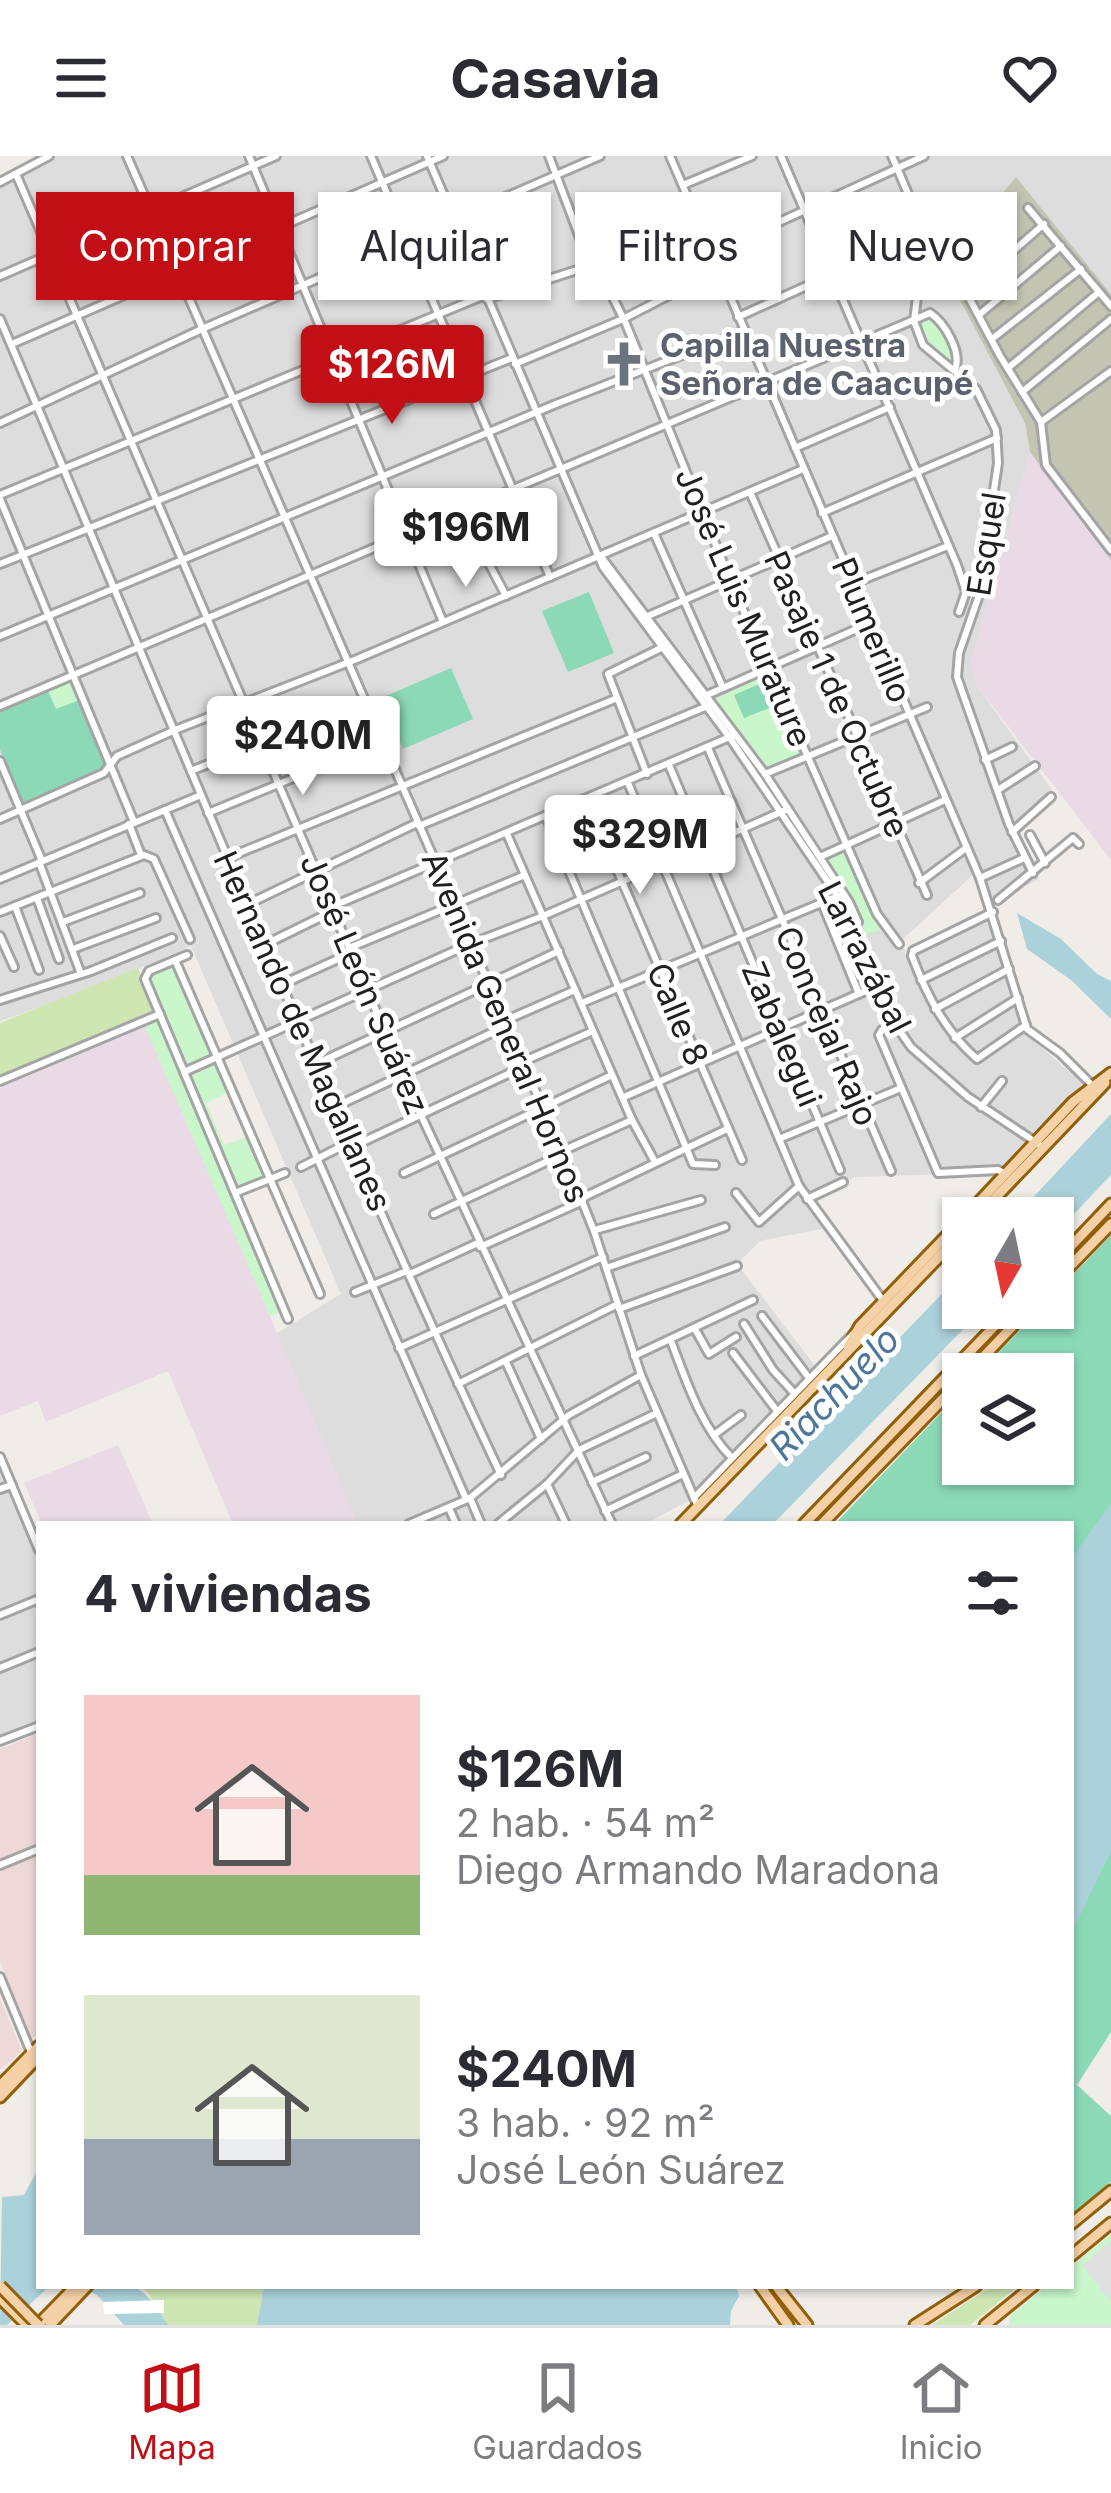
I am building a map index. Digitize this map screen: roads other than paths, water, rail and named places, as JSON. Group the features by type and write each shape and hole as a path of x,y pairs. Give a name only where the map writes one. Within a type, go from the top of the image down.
{"main road":[{"path":"994,1197 1092,1085 1111,1075"},
{"path":"985,1197 1111,1075"},
{"path":"1074,1243 1111,1204"},
{"path":"1074,1262 1111,1224"},
{"path":"842,1358 857,1330 942,1242"},
{"path":"683,1521 942,1254"},
{"path":"807,1521 992,1329"},
{"path":"987,1353 1010,1329"},
{"path":"825,1521 942,1400"},
{"path":"0,2086 36,2054"},
{"path":"0,2097 36,2054"},
{"path":"1074,2222 1111,2191"},
{"path":"1074,2254 1111,2223"},
{"path":"0,2286 38,2325 81,2289"},
{"path":"50,2325 81,2289"},
{"path":"762,2289 788,2325"},
{"path":"778,2289 807,2325"},
{"path":"915,2325 971,2289"},
{"path":"985,2325 1030,2289"},
{"path":"0,2298 27,2325"},
{"path":"779,2311 790,2304"}],"street":[{"path":"0,182 49,156"},
{"name":"Avenida General Hornos","path":"127,156 143,192"},
{"path":"249,156 265,192"},
{"path":"194,192 276,156"},
{"path":"371,156 387,192"},
{"path":"294,222 443,156"},
{"name":"José Luis Murature","path":"549,156 575,219"},
{"path":"514,192 600,156"},
{"name":"Plumerillo","path":"670,156 686,192"},
{"path":"683,185 752,156"},
{"path":"781,156 805,208"},
{"path":"823,513 997,438 987,406 955,370 924,348 914,321 923,229 892,156"},
{"path":"847,192 924,156"},
{"name":"Larrazábal","path":"428,159 442,192"},
{"name":"José León Suárez","path":"16,174 36,223"},
{"path":"1028,208 1111,306"},
{"path":"1044,224 966,292 1041,422 1046,465 1111,550"},
{"path":"979,315 1061,246"},
{"path":"0,276 36,261"},
{"path":"294,261 443,622"},
{"path":"992,339 1081,269"},
{"path":"0,423 318,278"},
{"path":"738,317 805,287"},
{"path":"1008,368 1099,292"},
{"name":"José León Suárez","path":"68,300 439,1157 610,1521"},
{"path":"11,344 112,300"},
{"name":"Avenida General Hornos","path":"189,300 582,1199 641,1375 696,1503"},
{"path":"433,300 550,577"},
{"path":"141,855 110,765 0,497 477,300"},
{"name":"Larrazábal","path":"487,300 598,557 820,857 896,1024 915,1052 981,1107 1039,1144"},
{"name":"José Luis Murature","path":"613,300 846,845 877,914 898,944"},
{"path":"0,564 359,417 623,319 660,300"},
{"name":"Plumerillo","path":"731,300 980,878 1026,1025"},
{"path":"844,300 966,592 958,612"},
{"path":"0,706 930,313 956,351 955,370"},
{"path":"1022,392 1111,319"},
{"name":"Hernando de Magallanes","path":"0,320 227,858 501,1474"},
{"path":"0,636 744,331"},
{"path":"1041,422 1111,371"},
{"path":"795,448 890,407"},
{"name":"Esquel","path":"997,438 998,470 978,598 957,668 1012,832 1034,873"},
{"path":"0,819 104,773 117,756 175,730 803,469"},
{"name":"Pasaje 1 de Octubre","path":"750,492 927,895"},
{"path":"462,512 506,596"},
{"path":"654,533 723,688"},
{"path":"647,616 832,536"},
{"path":"852,584 948,546"},
{"name":"Larrazábal","path":"598,557 606,561 665,645"},
{"path":"248,904 316,869 632,737 709,702 723,688 868,624"},
{"path":"647,774 615,699 609,672 665,645"},
{"path":"227,858 615,699"},
{"path":"191,771 364,700"},
{"path":"765,775 926,707"},
{"path":"266,945 332,909 732,736"},
{"name":"Larrazábal","path":"732,736 765,775 858,922"},
{"path":"208,813 381,742"},
{"path":"986,760 1012,747"},
{"name":"Concejal Rajo","path":"708,748 891,1171"},
{"path":"0,761 81,974"},
{"name":"Zabalegui","path":"669,765 840,1170"},
{"path":"998,790 1035,766"},
{"path":"628,783 800,1186 884,1302"},
{"path":"0,879 201,795"},
{"path":"1012,832 1052,797"},
{"name":"Calle 8","path":"586,800 742,1160"},
{"path":"820,857 945,800"},
{"path":"165,809 398,1348 480,1521"},
{"path":"184,1072 785,810"},
{"path":"547,818 694,1166 715,1165"},
{"path":"507,834 632,1120 655,1162"},
{"path":"1030,835 1045,863"},
{"path":"998,900 1064,842 1073,838 1079,844"},
{"path":"919,884 966,848"},
{"path":"0,912 141,855 152,857 190,939"},
{"path":"980,878 1024,858"},
{"path":"283,984 525,875"},
{"path":"62,922 140,893"},
{"path":"582,1004 840,895"},
{"path":"37,898 59,959"},
{"path":"822,902 860,994"},
{"path":"15,906 39,970"},
{"path":"993,912 913,951 935,1009 955,1039 977,1059 1026,1025 1029,1033 1060,1053 1092,1085"},
{"path":"73,950 156,918"},
{"path":"941,925 945,935"},
{"path":"0,936 14,967"},
{"path":"0,1000 172,938"},
{"path":"921,980 1001,941"},
{"path":"318,1064 559,951"},
{"path":"187,955 145,976 288,1318"},
{"path":"175,960 320,1294"},
{"path":"935,1009 1009,969"},
{"path":"623,1098 879,986"},
{"path":"337,1106 575,990"},
{"path":"955,1039 1018,998"},
{"path":"0,1082 160,1014"},
{"path":"896,1024 879,1035 938,1173 998,1170 1006,1174"},
{"path":"301,1167 593,1031"},
{"path":"404,1173 613,1075"},
{"path":"981,1107 1002,1081"},
{"path":"779,1139 901,1088"},
{"path":"434,1214 632,1120"},
{"path":"356,1292 479,1245 728,1129"},
{"path":"235,1193 285,1173"},
{"path":"807,1199 843,1182"},
{"path":"736,1193 759,1222 800,1186"},
{"path":"594,1231 701,1200"},
{"path":"606,1268 725,1227"},
{"path":"398,1348 603,1257"},
{"path":"458,1384 618,1306 736,1266"},
{"path":"634,1356 753,1300"},
{"path":"762,1316 809,1378"},
{"path":"744,1324 794,1393"},
{"path":"694,1328 710,1354 736,1336"},
{"path":"696,1503 732,1457 857,1330"},
{"path":"671,1341 714,1435 732,1457"},
{"path":"733,1353 777,1411"},
{"path":"506,1362 541,1438"},
{"path":"416,1521 468,1498 563,1421 641,1375"},
{"path":"503,1521 578,1452 656,1413"},
{"path":"714,1435 741,1415"},
{"path":"592,1482 646,1456"},
{"path":"0,1457 36,1543"},
{"path":"605,1511 683,1474"},
{"path":"547,1484 565,1521"},
{"path":"0,1489 12,1485"},
{"path":"449,1508 455,1521"},
{"path":"515,1513 519,1521"},
{"path":"0,1615 36,1600"},
{"path":"0,1668 36,1653"},
{"path":"0,1741 36,1727"},
{"path":"0,1864 36,1850"},
{"path":"0,1977 3,1996 36,2054"}],"water":[{"path":"1017,913 1061,939 1097,974 1111,981 1111,1019 1071,980 1027,949"},
{"path":"1111,1114 1111,1175 1074,1214 1074,1197 1034,1197"},
{"name":"Riachuelo","path":"942,1294 942,1329 963,1329 776,1521 723,1521"},
{"path":"1111,1503 1111,1851 1074,1928 1074,1555"},
{"path":"36,2173 36,2289 47,2289 7,2325 0,2325 2,2197 24,2195"},
{"path":"87,2289 136,2289 150,2299 168,2325 124,2325"},
{"path":"263,2289 737,2289 739,2296 730,2325 257,2325"}],"place":[{"name":"Capilla Nuestra Señora de Caacupé","path":"624,364"}]}
